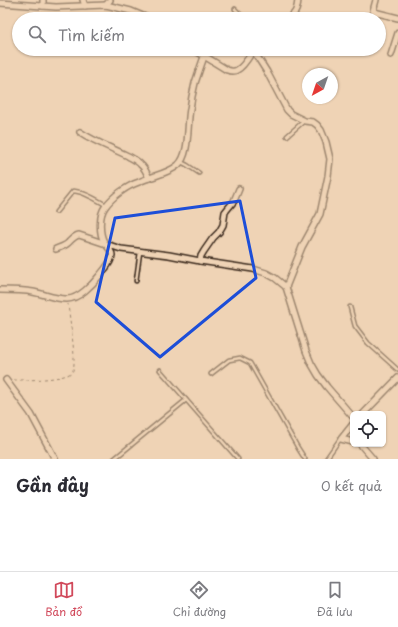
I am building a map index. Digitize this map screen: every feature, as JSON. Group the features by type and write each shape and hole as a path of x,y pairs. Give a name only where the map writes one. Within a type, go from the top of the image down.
{"street":[{"path":"43,0 43,6"},
{"path":"83,0 85,6"},
{"path":"106,5 110,0"},
{"path":"295,12 298,0"},
{"path":"374,12 376,0"},
{"path":"0,3 56,7 106,5 133,12"},
{"path":"386,15 398,18"},
{"path":"391,55 398,33"},
{"path":"0,290 33,292 67,300 83,292 93,283 111,260 112,254 103,240 102,235 101,215 103,209 114,197 127,188 138,182 169,171 181,162 184,156 188,137 190,111 196,82 204,57 227,70 232,71 240,68 249,56"},
{"path":"258,56 287,110 291,114 305,121 312,122 321,130 326,142 330,159 320,214 302,246 286,287"},
{"path":"80,132 141,164 149,178"},
{"path":"200,261 204,251 223,225 225,212 234,201 239,189"},
{"path":"56,249 62,247 77,235 121,250 140,251 253,268 275,278 286,287 311,363 327,387 350,414"},
{"path":"366,411 398,378"},
{"path":"6,380 31,414 55,459"},
{"path":"350,427 340,439 350,441"},
{"path":"363,447 373,459"}],"lane":[{"path":"287,136 305,121"},
{"path":"181,162 187,164 199,173"},
{"path":"56,212 73,191 82,193 106,205"},
{"path":"136,281 140,251"},
{"path":"350,307 355,326 368,343 398,370"},
{"path":"211,374 229,360 240,358 250,362 305,459"},
{"path":"160,370 238,459"},
{"path":"114,459 186,400"},
{"path":"326,459 340,439"}],"path":[{"path":"6,380 51,379 68,375 72,372 74,365 74,351 67,300"}],"highlighted area":[{"path":"240,201 256,278 160,357 96,302 115,218"}]}
